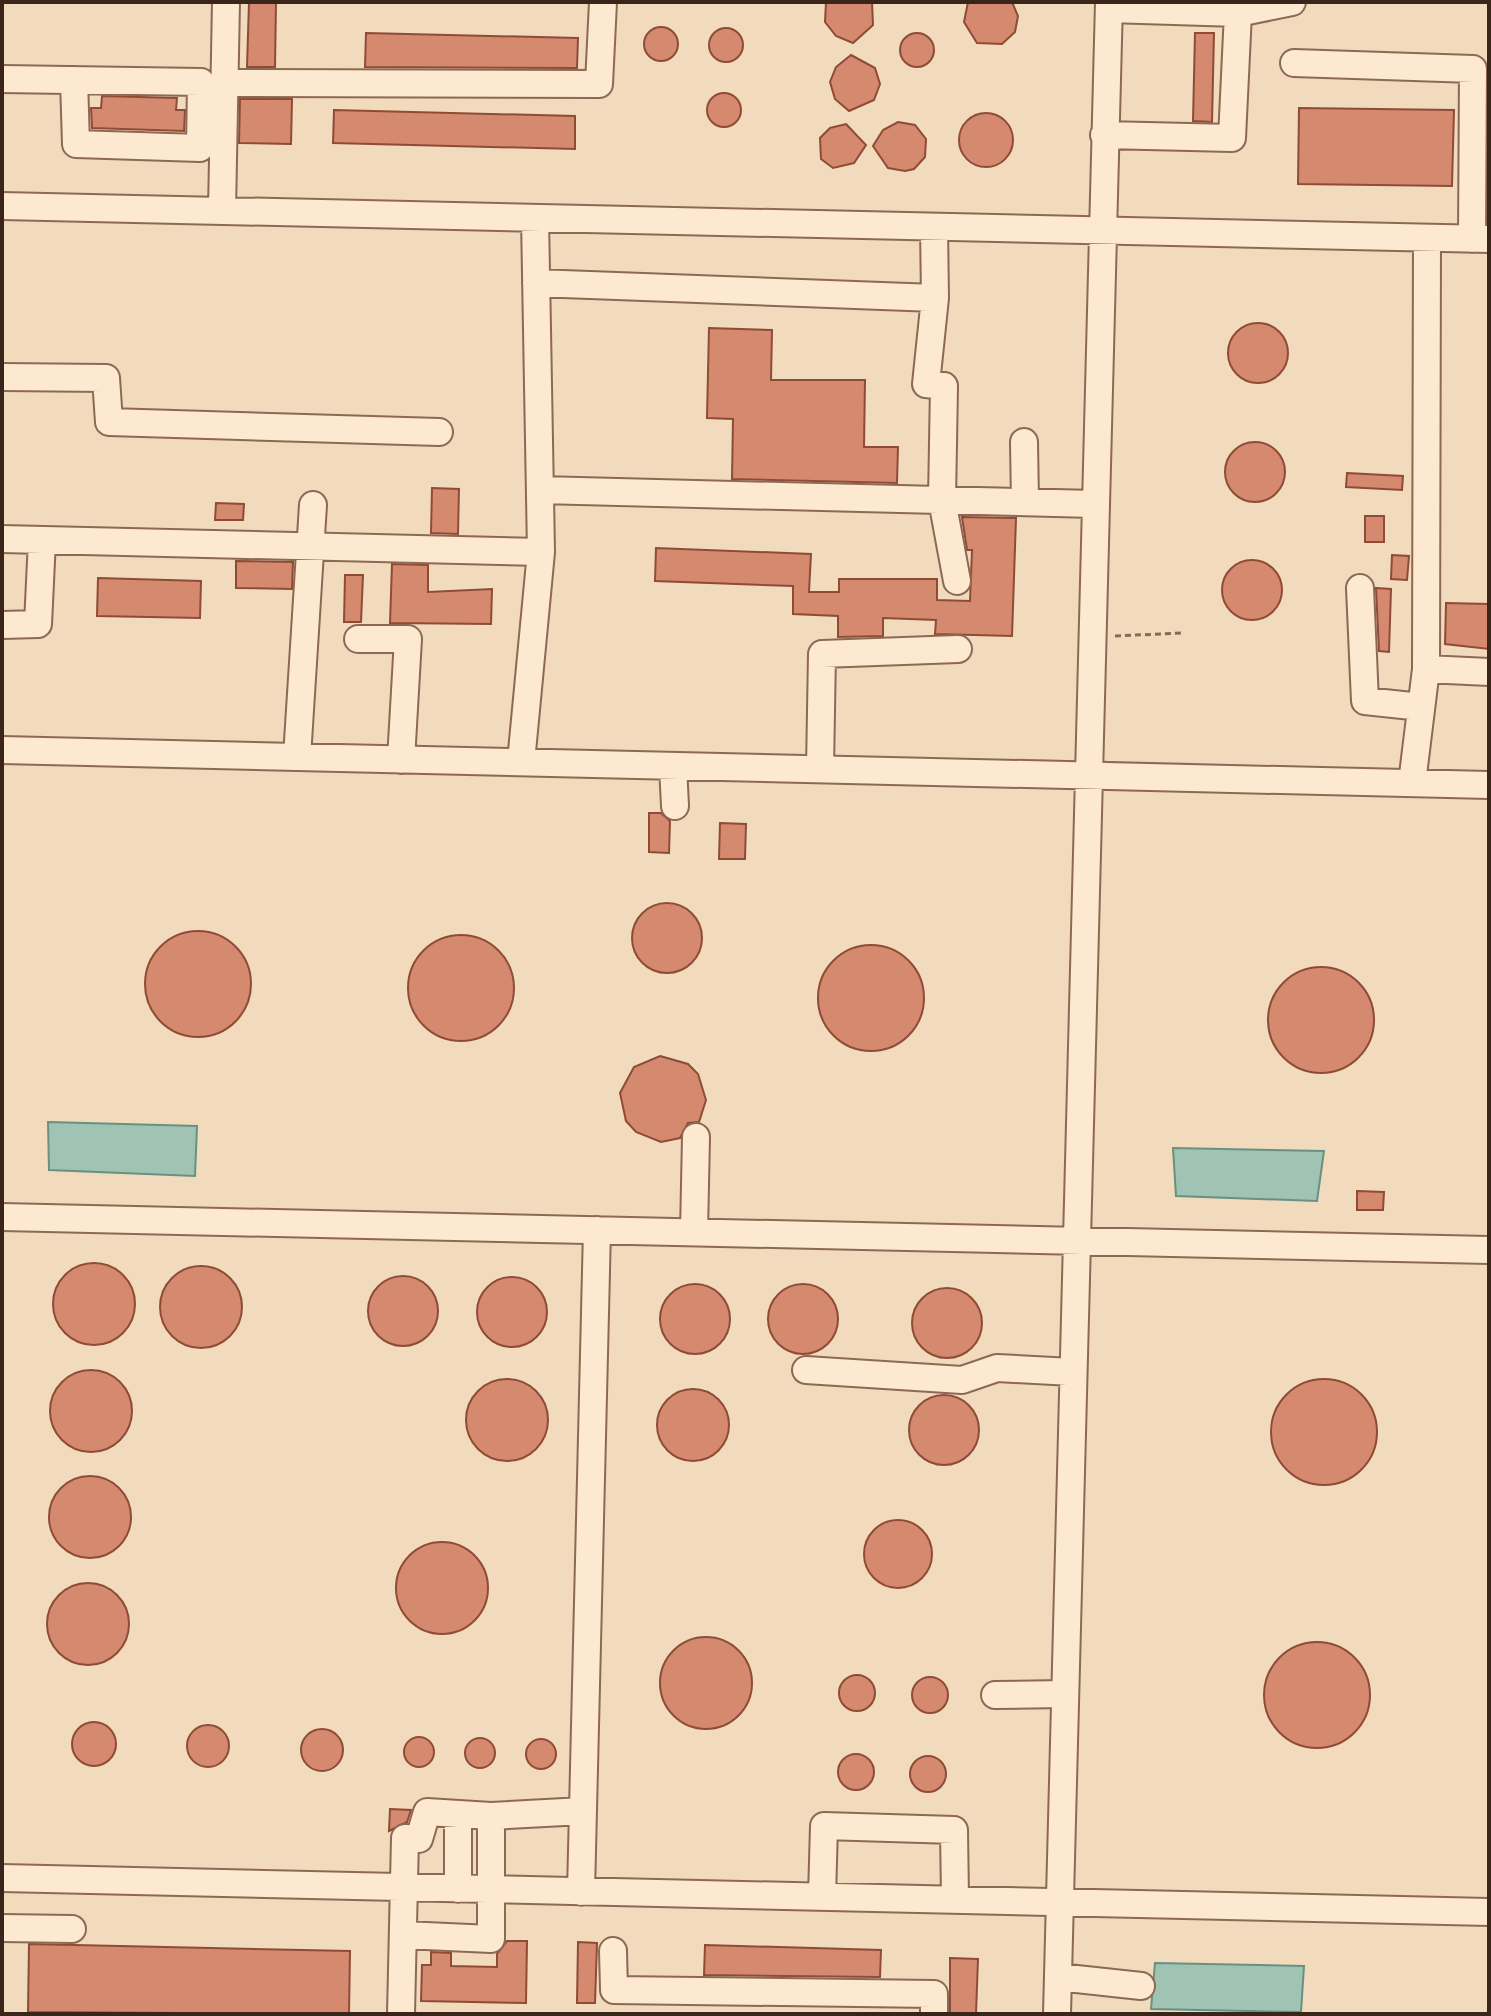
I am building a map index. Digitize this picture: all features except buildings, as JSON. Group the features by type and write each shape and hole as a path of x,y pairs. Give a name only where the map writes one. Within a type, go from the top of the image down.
{"lane":[{"path":"222,211 226,2"},
{"path":"224,83 599,84 603,2"},
{"path":"1057,2014 1109,6 1238,13 1292,2"},
{"path":"1104,135 1232,138 1238,13"},
{"path":"2,206 1481,239 1473,69 1294,63"},
{"path":"2,79 74,80 201,82 200,148 76,144 74,80"},
{"path":"521,762 541,552 535,218"},
{"path":"934,227 935,298 926,384 944,386 942,500 957,581"},
{"path":"1412,783 1426,669 1427,238"},
{"path":"536,283 935,298"},
{"path":"2,377 106,378 109,422 439,432"},
{"path":"1024,442 1025,502"},
{"path":"540,490 1094,504"},
{"path":"297,757 313,505"},
{"path":"2,539 541,552"},
{"path":"2,625 38,624 42,540"},
{"path":"1360,588 1365,701 1421,707"},
{"path":"358,639 408,639 401,760"},
{"path":"820,769 822,654 958,649"},
{"path":"1426,669 1489,672"},
{"path":"2,750 1489,785"},
{"path":"673,766 675,806"},
{"path":"694,1232 696,1137"},
{"path":"2,1217 1489,1250"},
{"path":"581,1892 597,1230"},
{"path":"806,1370 962,1380 997,1368 1072,1372"},
{"path":"995,1695 1065,1694"},
{"path":"401,2014 405,1838 419,1839 427,1812 491,1816 583,1811"},
{"path":"458,1814 458,1889"},
{"path":"404,1935 491,1939 491,1816"},
{"path":"822,1897 824,1826 954,1830 955,1899"},
{"path":"2,1878 1489,1912"},
{"path":"2,1928 72,1929"},
{"path":"613,1951 614,1990 934,1994 934,2014"},
{"path":"1058,1977 1141,1986"}],"path":[{"path":"1091,637 1182,633"}],"shaded area":[{"path":"48,1122 197,1126 195,1176 49,1170"},
{"path":"1173,1148 1324,1151 1317,1201 1176,1196"},
{"path":"1155,1963 1304,1966 1301,2012 1151,2009"}]}
